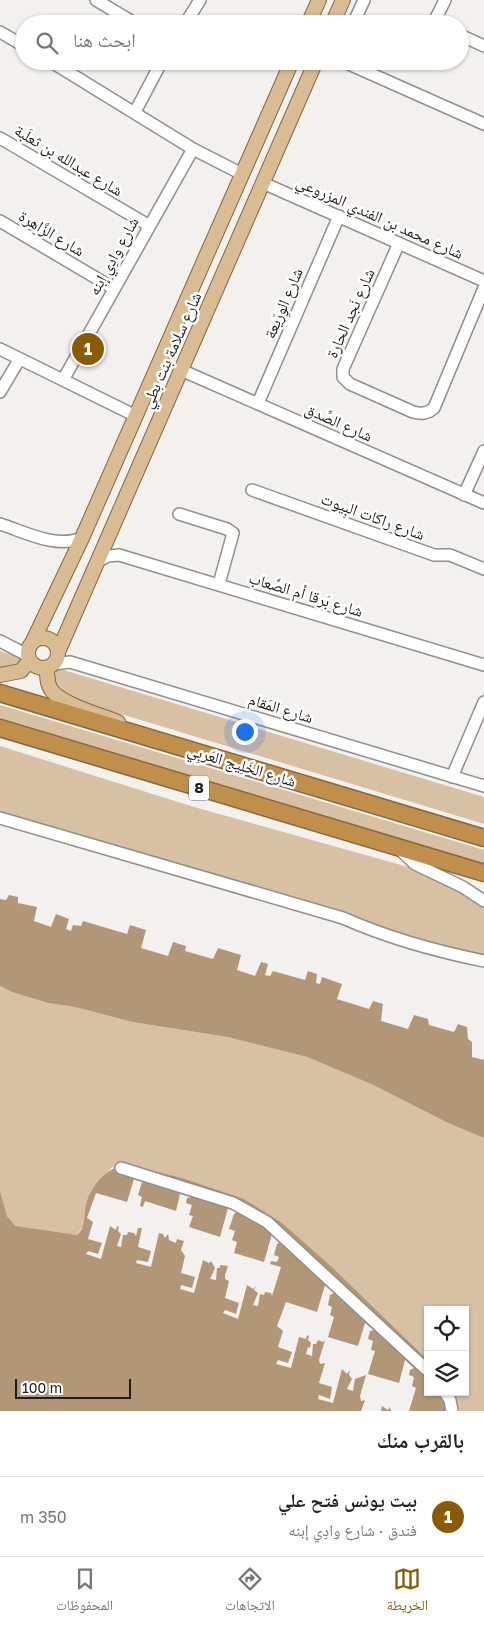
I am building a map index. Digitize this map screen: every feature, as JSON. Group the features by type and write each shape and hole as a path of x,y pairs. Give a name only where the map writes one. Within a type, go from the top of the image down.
{"highway":[{"name":"شارع الخَلِيج العَربِي","path":"0,693 484,838"},
{"name":"شارع الخَلِيج العَربِي","path":"0,728 484,873"}],"main road":[{"path":"312,15 319,0"},
{"path":"336,15 343,0"},
{"name":"شارع سلامة بنت بطي","path":"30,650 82,538 288,70"},
{"name":"شارع سلامة بنت بطي","path":"57,660 73,617 312,70"},
{"path":"201,268 198,277 202,281 209,282 221,278"},
{"path":"51,606 52,615 55,619 61,621 73,617"},
{"path":"0,675 21,671 30,650 41,638 49,639 56,644 57,660 49,685 56,694 70,702 124,724 137,734"},
{"path":"30,650 34,666 57,660"}],"street":[{"path":"96,0 121,15"},
{"path":"191,15 200,0"},
{"path":"358,15 364,0"},
{"path":"438,15 445,0"},
{"path":"0,32 15,41"},
{"path":"469,39 484,46"},
{"path":"65,70 194,149 242,174"},
{"path":"135,112 157,70"},
{"path":"362,70 484,124"},
{"name":"شارع عبدالله بن ثعلَبة","path":"0,138 148,225"},
{"name":"شارع وادِي إبنه","path":"63,380 148,225 194,149"},
{"name":"شارع محمد بن الفندي المزروعي","path":"263,182 484,281"},
{"name":"شارع الوِرَيعة","path":"258,403 339,216"},
{"name":"شارع الزَّاهِرة","path":"0,221 113,288"},
{"name":"شارع نَجد الحارة","path":"399,243 343,369 343,377 350,384 413,412 420,414 430,411 434,408 484,288"},
{"path":"0,349 136,416"},
{"path":"0,392 19,360"},
{"name":"شارع الصِّدق","path":"181,370 484,503"},
{"path":"464,495 484,451"},
{"name":"شارع راكات البِيوت","path":"252,490 434,555 450,555 484,569"},
{"path":"179,514 227,529 232,533 219,584"},
{"path":"0,524 63,543 82,538"},
{"path":"98,561 108,556 118,555 108,539"},
{"path":"50,540 64,552 70,564"},
{"name":"شارع بَرقا أم الصَّعاب","path":"118,555 484,665"},
{"path":"3,642 30,650"},
{"name":"شارع المَقام","path":"57,660 484,786"},
{"path":"452,776 484,702"},
{"path":"0,818 343,918 375,932 445,953 484,961"},
{"path":"398,848 415,864 463,888 484,901"},
{"path":"120,1168 233,1203 267,1222 424,1367"},
{"path":"448,1396 452,1411"}],"shaded area":[{"path":"0,651 23,658 20,669 0,669"},
{"path":"57,668 484,797 484,824 68,698 53,681"},
{"path":"0,705 484,850 484,864 0,719"},
{"path":"0,746 194,807 419,870 484,904 484,958 378,930 323,906 180,864 114,848 0,813"},
{"path":"9,895 18,897 18,903 37,907 34,921 51,927 56,914 69,919 66,929 71,931 73,925 81,926 83,921 127,934 130,925 146,930 141,948 168,956 173,942 186,946 185,951 213,959 218,948 241,955 237,970 255,976 261,962 268,964 265,975 270,976 273,971 305,980 308,971 317,974 316,983 320,984 322,977 342,984 337,999 369,1009 373,1001 383,1004 381,1021 408,1029 414,1015 428,1019 429,1025 454,1032 458,1024 467,1027 468,1039 472,1042 472,1057 484,1060 484,1138 448,1123 371,1084 307,1057 227,1037 132,1022 75,1007 48,1003 12,992 0,986 0,899 6,900"},
{"path":"0,986 12,992 48,1003 75,1007 132,1022 227,1037 307,1057 371,1084 448,1123 484,1138 484,1411 458,1411 454,1396 469,1396 469,1306 424,1306 424,1356 334,1269 112,1167 92,1192 83,1226 77,1235 19,1229 14,1226 8,1217 0,1191"},
{"path":"125,1164 182,1178 244,1199 282,1223 334,1269 424,1356 424,1396 454,1396 458,1411 0,1411 0,1191 7,1216 15,1226 77,1235 84,1224 87,1201 93,1188 102,1177"}],"pier":[{"path":"134,1179 142,1182 138,1195 142,1197 140,1206 143,1207 145,1201 176,1211 180,1194 191,1197 187,1198 186,1203 192,1205 189,1215 193,1216 189,1227 220,1237 228,1208 238,1211 234,1214 229,1229 235,1231 232,1240 237,1242 234,1253 264,1262 272,1234 281,1242 277,1244 274,1255 279,1257 277,1262 271,1261 270,1264 281,1267 272,1296 271,1293 265,1292 264,1295 260,1294 258,1306 253,1305 258,1293 254,1290 256,1286 253,1289 247,1285 238,1319 223,1313 225,1310 236,1314 239,1303 225,1298 229,1281 225,1279 228,1266 221,1265 217,1268 216,1280 210,1279 215,1268 211,1261 209,1263 203,1260 194,1293 180,1289 181,1285 192,1288 195,1277 181,1273 185,1256 181,1250 184,1241 177,1239 176,1243 169,1240 168,1234 165,1238 163,1234 159,1233 151,1267 136,1263 137,1260 148,1262 151,1251 138,1247 142,1228 138,1228 136,1236 134,1233 128,1232 127,1235 123,1235 121,1247 117,1246 121,1234 118,1231 119,1227 117,1226 116,1230 110,1226 101,1259 86,1254 88,1251 98,1254 102,1243 88,1239 93,1222 87,1218 96,1193 127,1202"},
{"path":"325,1285 334,1293 330,1295 328,1305 332,1307 330,1315 334,1317 328,1337 358,1346 365,1323 374,1330 370,1331 368,1339 373,1341 371,1350 375,1351 368,1374 399,1383 405,1360 414,1368 410,1370 409,1375 414,1377 412,1386 416,1388 409,1411 391,1411 390,1407 388,1410 382,1406 381,1411 361,1411 365,1400 361,1401 360,1396 366,1375 355,1379 353,1391 347,1389 352,1379 349,1375 350,1370 347,1374 342,1369 333,1403 318,1399 319,1395 330,1399 332,1387 319,1383 325,1363 320,1364 319,1360 325,1340 323,1342 318,1340 316,1344 313,1344 312,1356 306,1354 311,1343 308,1340 309,1336 307,1335 306,1339 299,1337 291,1368 276,1364 278,1360 288,1363 292,1352 278,1347 283,1331 277,1326 286,1302 317,1312"}],"place":[{"name":"بيت يونس فتح علي","path":"88,349"}]}
